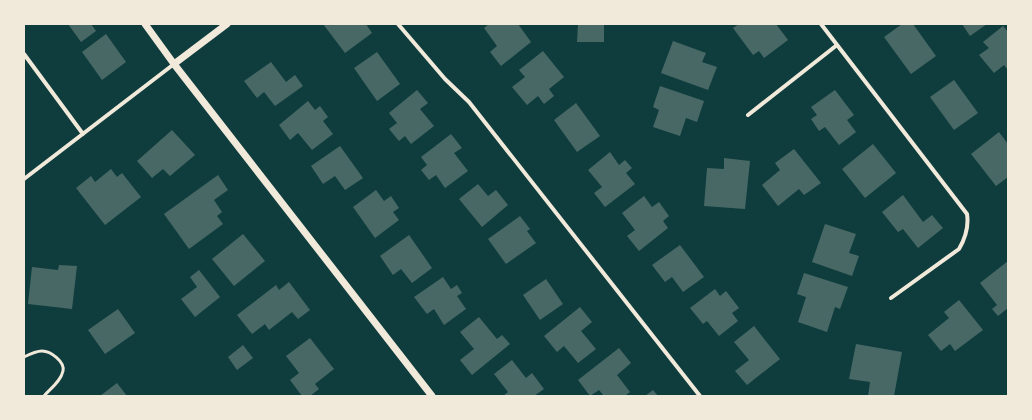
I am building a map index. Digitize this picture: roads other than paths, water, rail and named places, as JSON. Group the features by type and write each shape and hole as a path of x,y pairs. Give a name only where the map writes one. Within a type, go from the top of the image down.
{"street":[{"path":"145,24 174,64 432,396"},
{"path":"24,179 227,24"},
{"path":"398,24 445,79 469,102 700,396"},
{"path":"821,24 967,214 969,222 965,239 959,249 891,298"},
{"path":"748,116 837,45"},
{"path":"24,54 83,134"}],"lane":[{"path":"24,357 32,353 43,351 54,355 62,363 64,368 62,376 44,396"}]}
